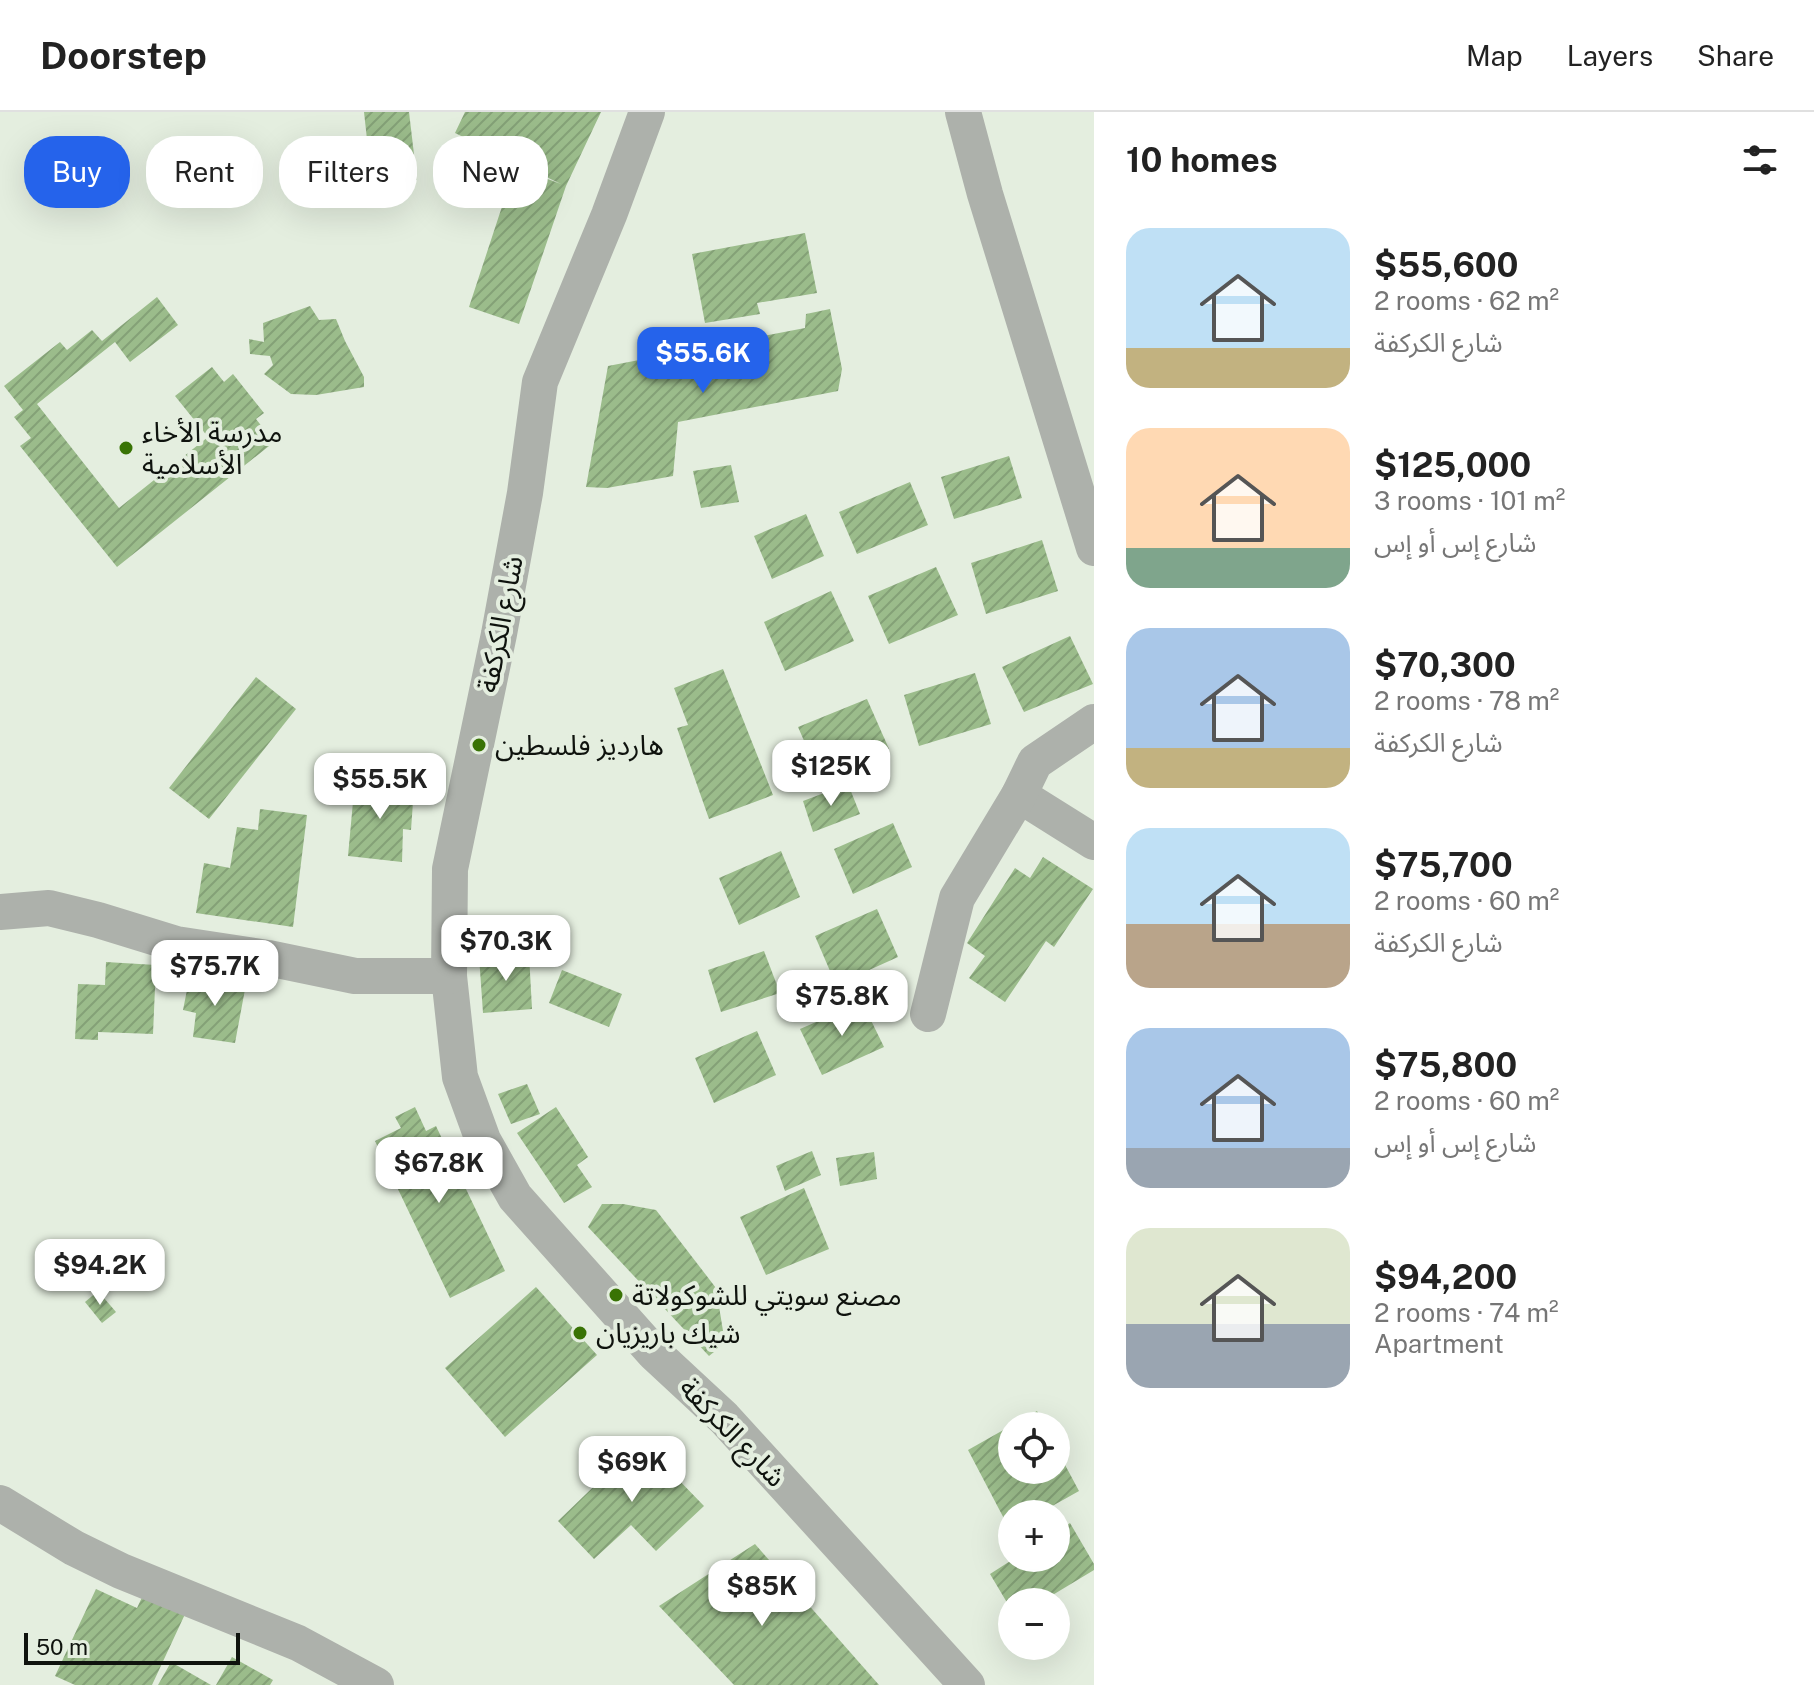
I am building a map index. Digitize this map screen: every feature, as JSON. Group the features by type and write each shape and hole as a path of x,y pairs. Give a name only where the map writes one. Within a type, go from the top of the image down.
{"street":[{"name":"شارع الكركفة","path":"647,112 609,215 540,382 525,493 499,634 450,869 449,976 460,1077 483,1140 515,1197 654,1353 724,1418 967,1685"},
{"path":"963,112 985,194 1094,548"},
{"path":"928,1014 957,898 1019,795 1035,762 1094,722"},
{"path":"1019,795 1094,842"},
{"path":"0,912 49,908 176,944 268,958 355,976 449,976"},
{"path":"0,1503 74,1548 121,1571 298,1643 376,1685"}],"building":[{"path":"364,112 409,112 412,136 367,136"},
{"path":"465,112 601,112 566,186 519,324 469,307 502,208 548,208 548,179 561,184 548,178 548,136 461,136 455,133"},
{"path":"805,233 817,293 757,303 760,314 705,323 692,254"},
{"name":"مدرسة الأخاء الأسلامية","path":"157,297 178,325 130,362 115,342 37,404 119,508 208,437 175,396 212,367 224,382 233,374 264,413 256,419 274,442 117,567 20,446 31,438 14,417 23,410 4,386 60,342 67,350 92,330 102,341"},
{"path":"310,306 319,320 336,319 364,377 364,387 316,395 291,394 264,374 273,365 270,356 250,354 249,339 264,342 263,323"},
{"path":"830,309 842,369 838,391 678,422 673,476 607,488 586,487 608,366 805,328 806,314"},
{"path":"1009,456 1022,498 954,519 941,477"},
{"path":"731,465 739,502 701,508 693,471"},
{"path":"910,482 928,525 857,554 839,512"},
{"path":"806,514 824,556 772,579 754,536"},
{"path":"1042,540 1058,591 986,614 971,563"},
{"path":"936,567 958,615 889,644 868,596"},
{"path":"831,591 854,641 785,671 764,622"},
{"path":"1070,636 1093,684 1024,712 1002,667"},
{"path":"723,669 773,795 709,819 677,728 688,725 674,688"},
{"path":"975,673 991,724 919,746 904,695"},
{"path":"256,677 296,709 209,819 169,788"},
{"path":"867,699 889,749 820,777 798,727"},
{"path":"355,780 414,788 411,830 403,829 402,862 348,856"},
{"path":"848,784 860,814 813,832 803,801"},
{"path":"260,809 307,815 293,927 196,913 204,863 230,868 237,827 258,830"},
{"path":"893,823 912,867 853,894 834,849"},
{"path":"781,851 800,897 739,925 719,878"},
{"path":"1043,857 1093,889 1054,947 1046,941 1005,1002 969,978 985,956 967,943 1015,868 1030,878"},
{"path":"877,909 898,957 836,985 815,936"},
{"path":"764,951 780,993 721,1012 708,970"},
{"path":"529,954 532,1009 483,1013 479,956"},
{"path":"106,962 156,965 153,1034 98,1032 98,1040 75,1039 78,984 105,985"},
{"path":"562,970 622,994 609,1027 549,1003"},
{"path":"190,975 246,984 235,1043 193,1037 196,1013 183,1010"},
{"path":"862,1002 884,1047 822,1075 800,1029"},
{"path":"757,1031 776,1075 714,1103 695,1058"},
{"path":"527,1084 540,1114 511,1124 498,1094"},
{"path":"415,1107 426,1131 436,1126 505,1271 450,1298 375,1141 401,1128 395,1117"},
{"path":"556,1107 588,1157 577,1165 592,1187 564,1203 517,1133"},
{"path":"812,1151 821,1175 785,1191 776,1166"},
{"path":"874,1152 877,1179 840,1186 836,1158"},
{"path":"804,1188 829,1249 766,1275 740,1217"},
{"path":"602,1204 656,1210 716,1288 725,1343 709,1356 588,1227"},
{"path":"536,1287 597,1355 505,1437 445,1368"},
{"path":"98,1291 116,1312 102,1323 85,1302"},
{"path":"998,1433 998,1484 1070,1484 1070,1474 1079,1491 1063,1500 998,1500 998,1507 968,1450"},
{"path":"641,1441 704,1506 656,1551 631,1525 594,1559 558,1521"},
{"path":"1070,1523 1094,1564 1094,1570 1064,1588 998,1588 990,1574 998,1569 998,1572 1070,1572"},
{"path":"755,1544 879,1685 734,1685 659,1606"},
{"path":"96,1589 137,1608 144,1593 186,1612 152,1685 75,1685 55,1676"},
{"path":"232,1657 273,1680 270,1685 216,1685"},
{"path":"171,1662 211,1685 158,1685"}],"place":[{"name":"مدرسة الأخاء الأسلامية","path":"126,448"},
{"name":"هارديز فلسطين","path":"479,745"},
{"name":"مصنع سويتي للشوكولاتة","path":"616,1295"},
{"name":"شيك باريزيان","path":"580,1333"}]}
